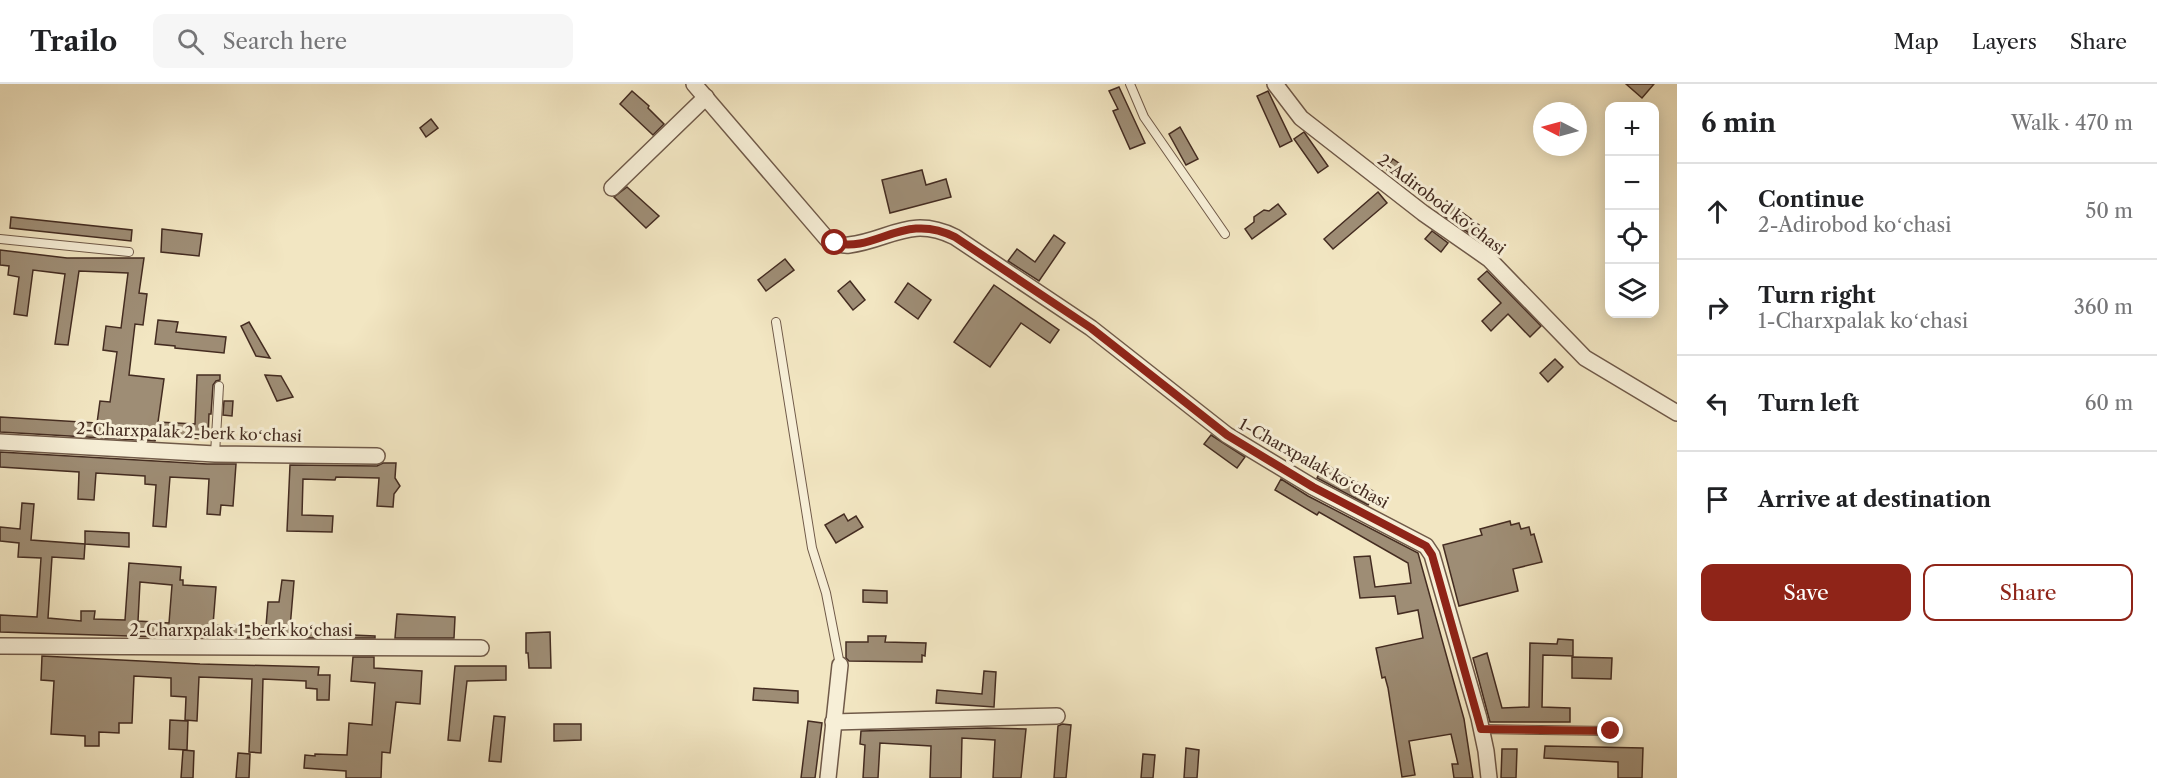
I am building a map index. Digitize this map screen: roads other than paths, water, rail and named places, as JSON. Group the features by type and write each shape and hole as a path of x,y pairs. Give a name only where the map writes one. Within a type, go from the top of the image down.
{"street":[{"path":"612,188 706,97 694,84"},
{"name":"2-Adirobod koʻchasi","path":"1275,84 1301,118 1423,213 1489,259 1585,358 1677,413"},
{"name":"1-Charxpalak koʻchasi","path":"706,97 827,239 847,246 913,228 942,231 955,237 1091,328 1227,435 1313,487 1426,546 1432,555 1481,729 1489,778"},
{"name":"2-Charxpalak 2-berk koʻchasi","path":"0,442 215,454 377,456"},
{"name":"2-Charxpalak 1-berk koʻchasi","path":"0,646 482,648"},
{"path":"828,778 840,665"},
{"path":"833,722 1057,716"}],"lane":[{"path":"1130,84 1144,117 1226,234"},
{"path":"0,239 129,252"},
{"path":"776,322 812,548 826,593 840,665"},
{"path":"215,454 219,386"},
{"path":"1481,729 1611,731"}]}
